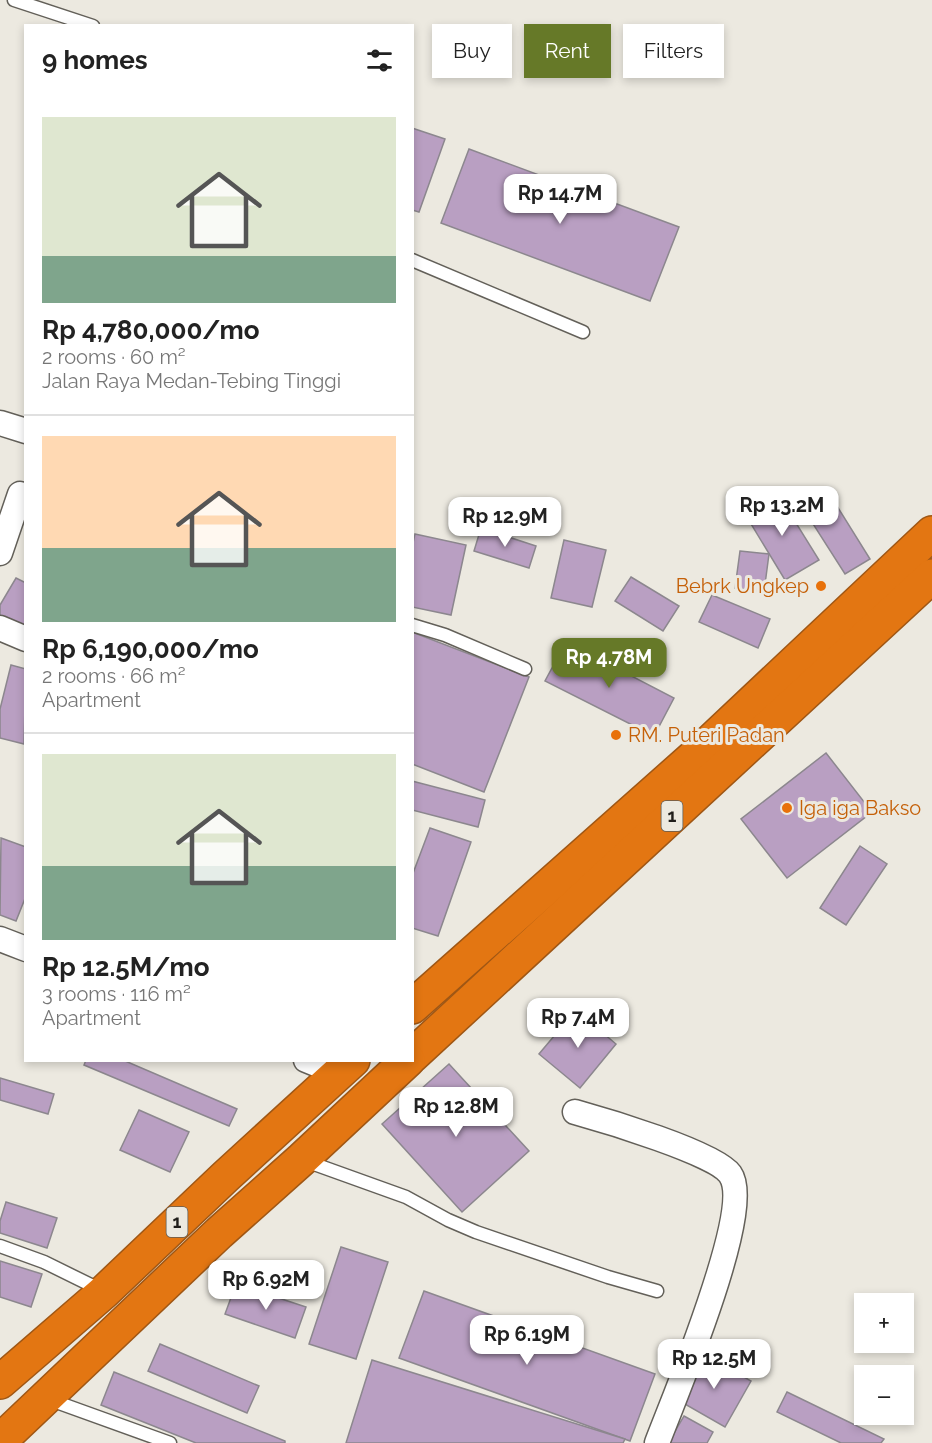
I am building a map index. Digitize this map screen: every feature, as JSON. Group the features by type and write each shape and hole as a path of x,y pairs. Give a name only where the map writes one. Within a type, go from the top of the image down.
{"highway":[{"name":"1","path":"414,1005 696,755 932,533"},
{"name":"1","path":"414,1054 932,576"},
{"name":"1","path":"0,1441 219,1233 302,1160 406,1062"},
{"name":"1","path":"0,1382 104,1292 345,1067"}],"street":[{"path":"0,423 24,430"},
{"path":"0,553 20,494"},
{"path":"0,628 24,638"},
{"path":"0,939 24,948"},
{"path":"317,1062 345,1067"},
{"path":"575,1112 615,1123 711,1160 730,1174 736,1192 731,1228 713,1297 657,1443"}],"lane":[{"path":"14,0 87,24"},
{"path":"414,261 583,332"},
{"path":"414,626 445,635 525,669"},
{"path":"302,1160 406,1197 476,1232 608,1277 657,1291"},
{"path":"0,1246 44,1262 104,1292"},
{"path":"47,1398 170,1443"}],"building":[{"path":"414,129 445,139 419,212 414,211"},
{"path":"469,149 679,227 650,301 441,223"},
{"path":"827,490 870,559 845,574 801,505"},
{"path":"778,494 819,560 785,580 745,514"},
{"path":"481,528 536,546 529,568 474,551"},
{"path":"415,534 466,545 451,615 414,607"},
{"path":"564,540 606,550 592,607 551,598"},
{"path":"740,551 769,554 764,592 735,588"},
{"path":"631,577 679,606 663,631 615,601"},
{"path":"16,578 24,582 24,636 0,622 0,605"},
{"path":"712,595 770,619 758,648 699,622"},
{"path":"414,633 529,677 484,792 414,765"},
{"path":"566,642 674,698 654,736 545,681"},
{"path":"11,665 24,668 24,744 0,738 0,709"},
{"path":"826,753 872,812 787,878 741,819"},
{"path":"414,782 485,800 478,827 414,811"},
{"path":"430,828 471,842 438,936 414,929 414,871"},
{"path":"1,838 24,846 24,901 16,921 0,915"},
{"path":"860,846 887,864 846,925 820,908"},
{"path":"576,1010 616,1044 580,1088 539,1054"},
{"path":"85,1062 128,1062 237,1109 229,1126 84,1065"},
{"path":"449,1064 529,1151 462,1212 382,1124"},
{"path":"0,1078 54,1094 48,1114 0,1100"},
{"path":"139,1110 189,1132 170,1172 120,1150"},
{"path":"6,1202 57,1218 47,1248 0,1233 0,1221"},
{"path":"341,1247 388,1262 356,1359 309,1344"},
{"path":"0,1261 42,1274 31,1307 0,1297"},
{"path":"236,1284 306,1307 295,1338 225,1314"},
{"path":"424,1291 655,1374 630,1441 399,1358"},
{"path":"160,1344 259,1386 247,1413 148,1371"},
{"path":"702,1353 751,1381 725,1427 676,1399"},
{"path":"372,1360 625,1439 623,1443 346,1443"},
{"path":"114,1372 285,1441 285,1443 196,1443 101,1405"},
{"path":"787,1392 884,1439 881,1443 841,1443 777,1412"},
{"path":"684,1416 713,1432 707,1443 668,1443"}],"place":[{"name":"Bebrk Ungkep","path":"821,586"},
{"name":"RM. Puteri Padan","path":"616,735"},
{"name":"Iga iga Bakso","path":"787,808"}]}
